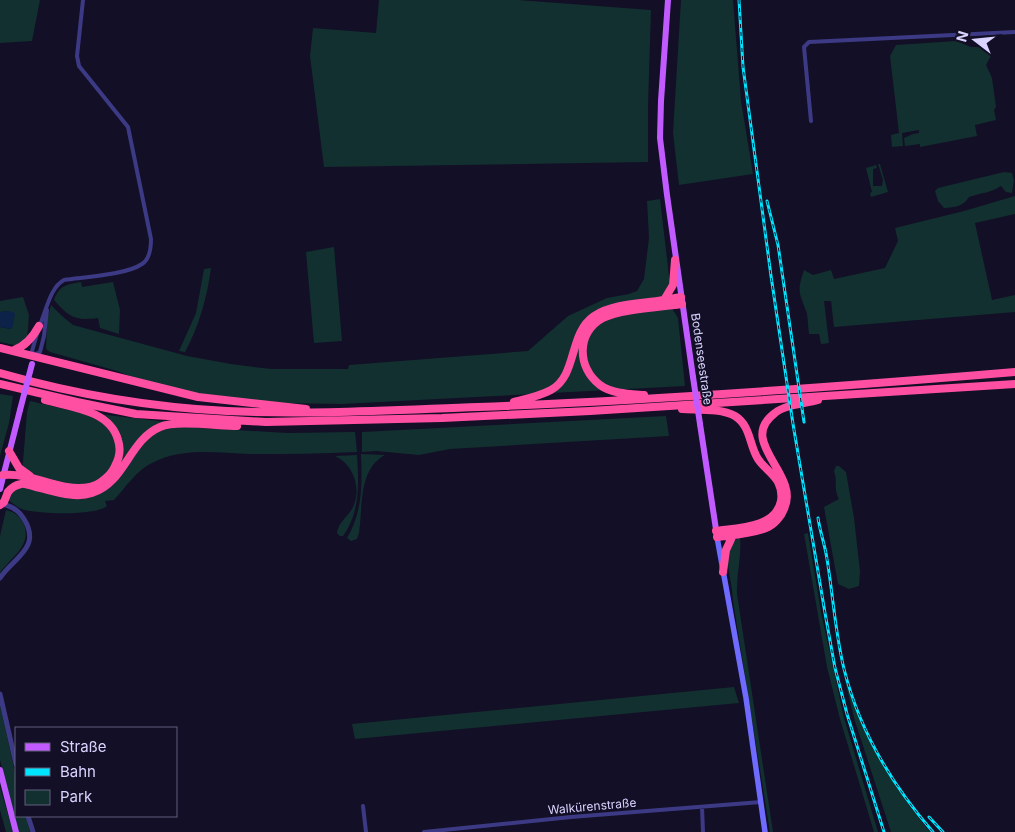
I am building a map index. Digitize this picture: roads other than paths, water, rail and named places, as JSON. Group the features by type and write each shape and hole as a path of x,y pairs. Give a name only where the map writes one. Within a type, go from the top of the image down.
{"highway":[{"path":"664,302 673,285 675,260"},
{"path":"662,398 622,393 605,388 593,379 586,370 583,357 584,340 593,324 613,314 664,302 682,301"},
{"path":"500,406 540,395 552,390 561,382 568,369 578,337 583,327 592,317 610,309 650,306"},
{"path":"13,350 20,348 28,342 41,325"},
{"path":"0,348 198,397 298,407 326,412"},
{"path":"0,373 79,393 161,406 228,411 326,412 662,398 1015,372"},
{"path":"0,384 136,414 266,422 481,416 1015,384"},
{"path":"3,475 13,474 62,487 78,489 92,487 102,482 112,471 119,454 120,445 114,428 103,418 89,412 39,398 20,389"},
{"path":"716,534 747,529 758,530 772,524 784,512 787,489 785,481 764,448 763,433 766,422 774,413 781,409 832,396"},
{"path":"650,407 722,412 732,415 742,422 749,434 758,459 778,482 781,495 780,504 776,512 769,519 747,529"},
{"path":"3,475 11,481 70,495 94,493 113,480 143,438 159,427 166,425 236,426 266,422"},
{"path":"9,451 18,468 36,480"},
{"path":"0,504 4,502 4,491 22,484"},
{"path":"723,572 726,550 733,531"}],"main road":[{"name":"Bodenseestraße","path":"668,0 660,120 662,160 716,534 749,720 765,832"},
{"path":"4,491 3,475 34,355"},
{"path":"0,770 16,832"}],"street":[{"path":"41,325 44,336 40,352 34,355 32,351 46,310 54,287 59,282 129,271 143,264 151,247 151,239 128,127 79,66 77,56 83,0"},
{"path":"811,121 804,47 809,42 1015,32"},
{"path":"0,504 14,508 21,514 30,531 26,549 0,578"},
{"path":"0,694 15,760"},
{"name":"Walkürenstraße","path":"424,832 563,818 761,802"},
{"path":"364,806 366,832"},
{"path":"702,806 703,832"},
{"path":"28,817 33,832"}],"water":[{"path":"9,311 15,313 13,326 11,329 0,327 0,312"}],"railway":[{"path":"739,0 743,67 771,276 793,424 825,613 835,668 847,714 884,832"},
{"path":"767,201 778,245 804,422"},
{"path":"818,518 827,559 841,655 858,713 891,776 933,832"},
{"path":"929,817 943,832"}]}
